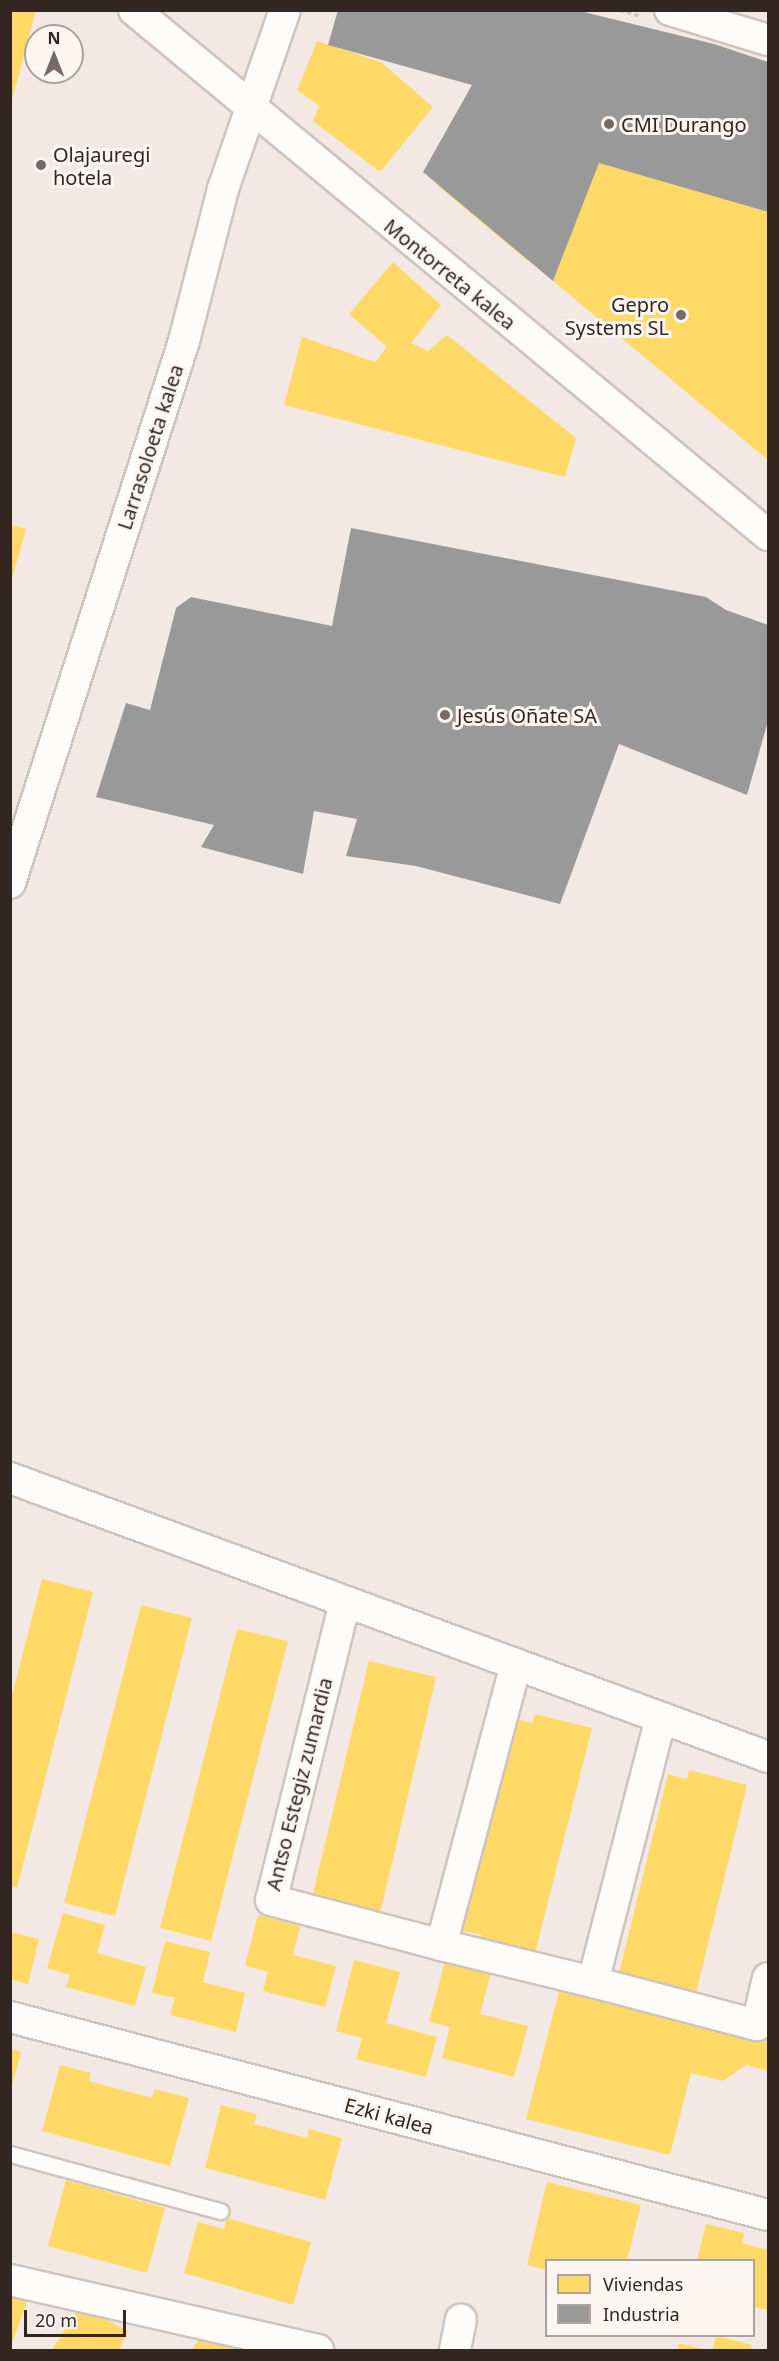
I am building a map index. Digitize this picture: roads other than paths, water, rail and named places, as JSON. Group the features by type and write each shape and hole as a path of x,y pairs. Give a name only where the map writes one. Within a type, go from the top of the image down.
{"street":[{"name":"Montorreta kalea","path":"134,10 196,64 251,104 294,146 768,535"},
{"name":"Larrasoloeta kalea","path":"10,883 184,341 223,189 285,10"},
{"path":"670,10 768,40"},
{"path":"10,1478 768,1757"},
{"name":"Antso Estegiz zumardia","path":"345,1602 271,1900 758,2025 768,1978"},
{"path":"441,1945 516,1664"},
{"path":"593,1982 661,1718"},
{"name":"Ezki kalea","path":"10,2017 768,2215"},
{"path":"10,2280 318,2350"},
{"path":"455,2350 461,2320"}],"lane":[{"path":"10,2154 220,2211"}],"place":[{"name":"CMI Durango","path":"609,124"},
{"name":"Olajauregi hotela","path":"41,165"},
{"name":"Gepro Systems SL","path":"681,315"},
{"name":"Jesús Oñate SA","path":"445,715"}]}
